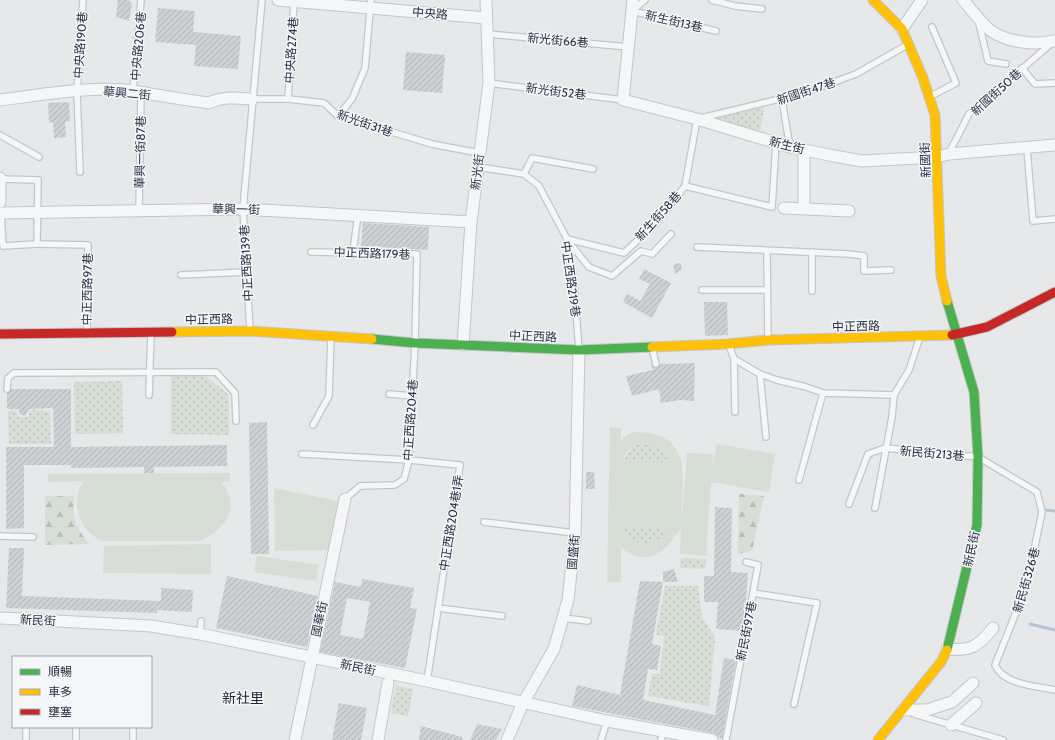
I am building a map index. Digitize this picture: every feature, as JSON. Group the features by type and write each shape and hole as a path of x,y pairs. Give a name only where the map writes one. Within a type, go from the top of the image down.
{"main road":[{"name":"新國街","path":"873,0 902,29 935,115 941,276 957,335"},
{"name":"中正西路","path":"0,334 250,331 331,335 415,343 580,350 728,344 768,340 920,337 957,335 986,327 1055,292"},
{"name":"新民街","path":"878,740 941,662 947,649 961,601 976,525 978,457 974,392 957,335"}],"street":[{"name":"中央路","path":"278,0 294,2 371,4 486,18"},
{"name":"新光街","path":"463,345 471,222 489,83 486,0"},
{"path":"623,100 633,0"},
{"path":"902,29 922,0"},
{"path":"964,0 991,31 1011,40 1038,44 1055,40"},
{"name":"華興二街","path":"0,100 77,91 137,92 209,103 217,99 252,99"},
{"name":"新生街","path":"623,100 697,119 776,144 862,160 937,157 949,154 1055,145"},
{"path":"804,150 804,208"},
{"path":"0,178 0,209"},
{"path":"784,208 849,211"},
{"name":"華興一街","path":"0,209 37,213 243,209 358,214 471,222"},
{"name":"國盛街","path":"507,740 523,703 554,649 568,600 575,533 580,350"},
{"name":"國華街","path":"295,740 345,499"},
{"name":"新民街","path":"0,618 151,626 200,634 428,681 523,703 588,714 607,721 662,736 712,740"},
{"path":"947,649 965,650 983,641 993,628"},
{"path":"378,740 388,683"},
{"path":"903,710 927,710 952,702 973,683"},
{"path":"950,725 976,703"}],"lane":[{"name":"中央路190巷","path":"80,172 77,91 83,0"},
{"name":"中央路206巷","path":"137,92 142,0"},
{"name":"中正西路139巷","path":"250,331 243,209 262,0"},
{"path":"632,11 645,0"},
{"path":"712,0 735,6 762,9"},
{"name":"中央路274巷","path":"288,99 294,2"},
{"path":"338,116 352,99 365,68 371,4"},
{"name":"新生街13巷","path":"632,11 716,31"},
{"path":"978,16 988,61 1006,64"},
{"path":"929,97 956,83 932,27"},
{"name":"新光街66巷","path":"488,34 628,47"},
{"name":"新國街50巷","path":"949,154 969,114 1055,40"},
{"name":"新國街47巷","path":"697,119 782,100 856,74 909,44"},
{"path":"1022,68 1035,84 1055,83"},
{"name":"新光街52巷","path":"489,83 623,100"},
{"name":"華興一街87巷","path":"137,92 139,210"},
{"name":"新光街31巷","path":"252,99 288,99 324,103 338,116 432,144 479,154"},
{"path":"782,100 790,147"},
{"name":"新生街58巷","path":"567,239 624,253 656,222 685,186 697,119"},
{"path":"0,135 39,157"},
{"path":"685,186 772,207 776,144"},
{"path":"1027,148 1033,221 1055,219"},
{"path":"478,167 524,174 532,158 593,169"},
{"name":"中正西路219巷","path":"524,174 540,186 567,239 574,283 580,350"},
{"path":"0,178 38,180 37,244 3,246 0,209"},
{"path":"353,252 358,214"},
{"path":"567,239 589,267 612,276 640,251 652,254 671,234"},
{"name":"中正西路97巷","path":"37,244 88,245 87,332"},
{"path":"696,248 849,254 864,256 864,271 891,270"},
{"path":"767,251 768,340"},
{"name":"中正西路179巷","path":"311,252 417,254 415,343"},
{"path":"812,252 812,291"},
{"path":"181,275 247,272"},
{"path":"702,290 767,290"},
{"path":"149,395 152,332"},
{"path":"314,425 329,396 331,335"},
{"path":"875,508 892,417 894,395 910,370 920,337"},
{"name":"中正西路204巷","path":"345,499 360,486 395,485 404,479 409,460 415,343"},
{"path":"728,344 734,359 735,412"},
{"path":"652,347 656,364"},
{"path":"734,359 760,374 823,393 894,395"},
{"path":"7,389 8,378 14,373 216,372 236,394 236,421"},
{"path":"760,374 766,437"},
{"path":"799,480 823,393"},
{"path":"388,394 412,396"},
{"path":"849,504 868,454 885,448"},
{"name":"新民街213巷","path":"885,448 978,457"},
{"path":"302,454 409,460"},
{"name":"新民街326巷","path":"978,457 1037,492 1042,512 1038,539 1023,595 995,665 999,673 1008,679 1055,690"},
{"name":"中正西路204巷1弄","path":"409,460 460,465 428,681"},
{"path":"484,522 575,533"},
{"path":"0,536 33,537"},
{"path":"746,562 758,565 754,593"},
{"name":"新民街97巷","path":"726,740 754,593 817,603 794,704"},
{"path":"438,608 502,616"},
{"path":"563,618 588,621"},
{"path":"200,634 201,621"},
{"path":"903,710 1003,740"},
{"path":"601,740 607,721"},
{"path":"26,728 26,740"},
{"path":"76,728 76,740"},
{"path":"133,728 133,740"}],"green space":[{"path":"764,107 760,132 716,118"},
{"path":"171,376 206,376 229,395 229,435 171,434"},
{"path":"122,381 123,433 75,434 74,382"},
{"path":"16,410 20,417 27,417 31,410 50,411 51,444 9,444 8,411"},
{"path":"610,427 621,428 621,441 633,432 640,432 663,438 673,445 679,454 682,465 682,518 687,453 713,454 712,470 717,444 775,454 769,492 711,482 706,556 680,554 681,528 663,550 647,557 639,557 630,554 621,547 621,582 607,582","holes":["647,444 662,450 669,462 623,461 628,450 634,446","625,526 667,530 657,540 643,543 631,538"]},
{"path":"641,443 659,448 668,457 670,462 623,462 631,448"},
{"path":"230,473 230,481 221,482 227,491 230,500 228,516 218,530 201,541 104,541 89,532 79,516 77,498 84,481 48,482 48,474"},
{"path":"274,488 338,501 328,550 275,551"},
{"path":"739,494 764,496 752,551 738,554"},
{"path":"45,496 74,496 74,517 80,532 89,544 45,545"},
{"path":"624,526 667,530 657,540 643,543 637,542 631,538"},
{"path":"211,544 211,574 103,573 104,546"},
{"path":"257,556 319,565 316,581 254,572"},
{"path":"681,558 706,559 705,569 680,568"},
{"path":"665,586 698,586 702,618 715,637 709,706 648,696 652,674 660,674 664,636 656,635"},
{"path":"396,686 413,689 408,716 391,713"}],"building":[{"path":"118,0 129,0 132,4 129,21 116,17"},
{"path":"158,8 195,11 193,32 241,36 238,69 194,66 196,45 155,42"},
{"path":"406,52 445,55 442,93 403,90"},
{"path":"69,102 70,121 65,122 66,137 54,138 53,122 49,123 48,103"},
{"path":"363,223 429,227 428,250 361,246"},
{"path":"678,263 681,264 682,269 675,274 673,265"},
{"path":"644,269 671,283 652,318 623,302 627,294 640,301 650,284 639,279"},
{"path":"704,302 727,302 728,335 705,336"},
{"path":"695,363 694,401 680,400 661,403 659,389 632,396 626,376 653,370 651,364 657,368 660,364"},
{"path":"11,389 71,389 71,447 227,445 227,466 154,467 154,473 144,473 144,467 71,468 71,465 24,465 24,528 6,529 6,447 54,447 53,408 29,409 25,416 20,414 19,409 7,409 7,393"},
{"path":"267,422 269,554 251,554 249,423"},
{"path":"586,472 594,472 595,489 586,489"},
{"path":"715,507 732,508 731,572 748,573 742,631 716,629 718,602 704,602 704,576 714,576"},
{"path":"9,548 24,548 22,596 161,601 161,588 193,590 192,612 157,610 157,613 6,608"},
{"path":"674,569 678,582 663,582 663,572"},
{"path":"227,576 318,596 307,647 216,628"},
{"path":"362,579 414,588 410,608 417,609 405,668 320,652 335,582 361,587","holes":["347,598 370,602 363,639 340,635"]},
{"path":"640,581 663,582 652,644 661,646 657,670 648,669 643,700 715,715 724,658 736,660 722,739 713,733 572,706 577,685 620,695"},
{"path":"339,703 367,708 361,740 332,740"},
{"path":"477,724 502,729 496,740 470,740"},
{"path":"421,726 462,737 462,740 419,740"}],"waterway":[{"path":"1046,510 1055,511"},
{"path":"1030,624 1055,630"}],"traffic: fast":[{"path":"947,301 974,392 978,457 977,525 947,650"},
{"path":"372,339 415,343 579,350 652,347"}],"traffic: slow":[{"path":"873,0 902,29 923,78 935,115 941,276 947,301"},
{"path":"172,332 251,331 372,339"},
{"path":"652,347 728,344 768,340 952,335"},
{"path":"878,740 941,662 947,650"}],"traffic: jam":[{"path":"952,335 987,327 1055,292"},
{"path":"0,334 172,332"}],"district":[{"name":"新社里","path":"243,698"}]}
